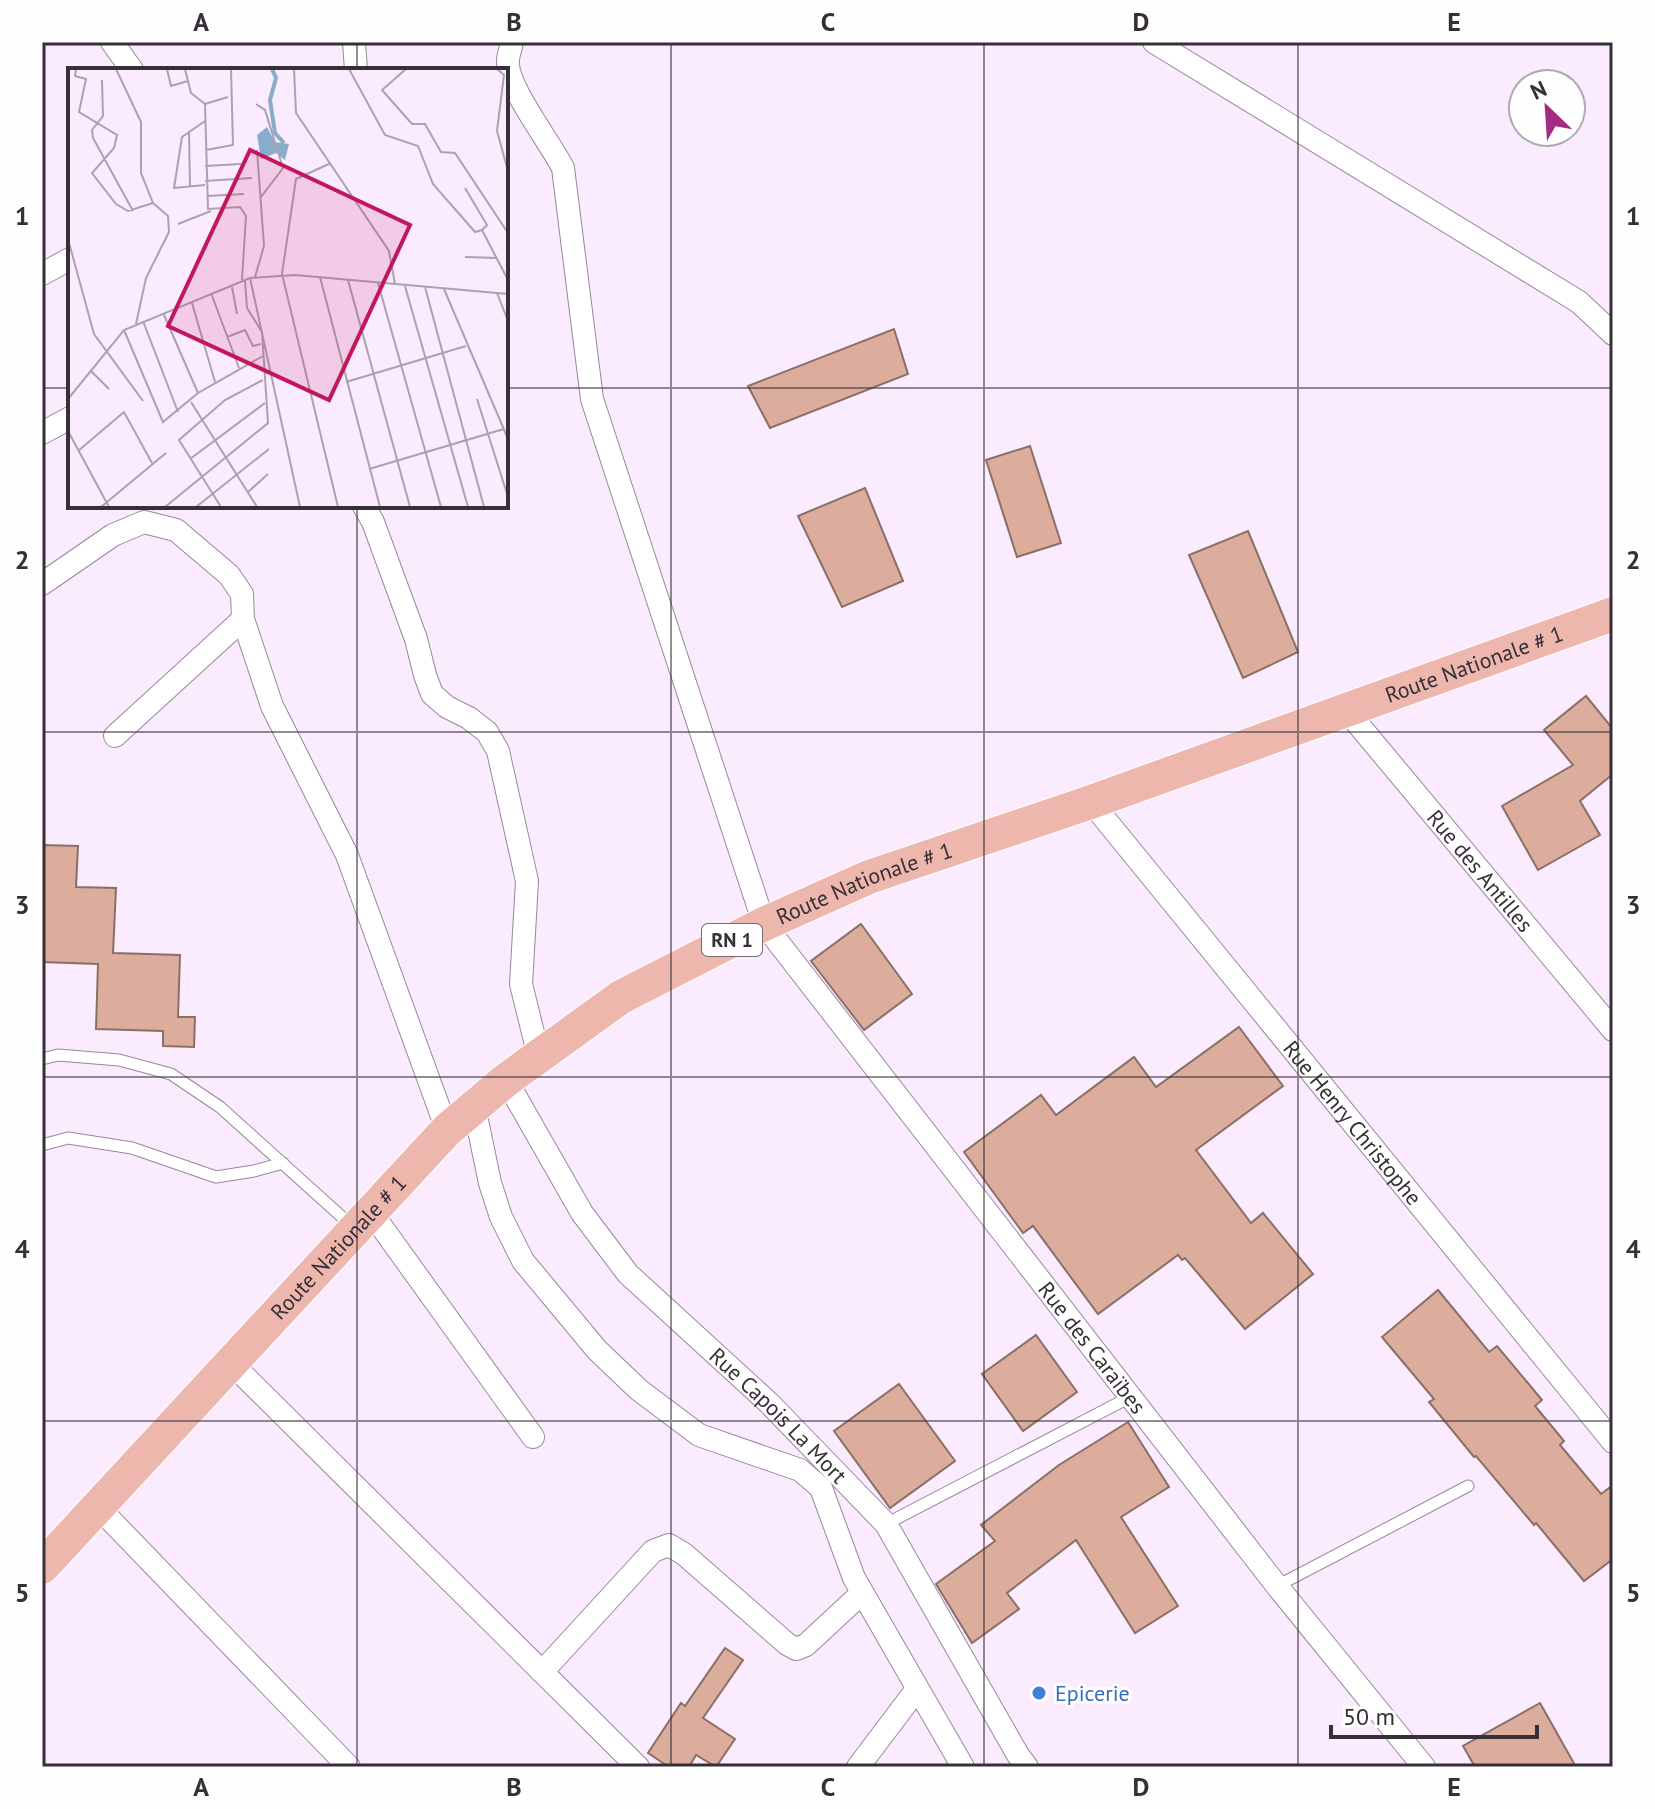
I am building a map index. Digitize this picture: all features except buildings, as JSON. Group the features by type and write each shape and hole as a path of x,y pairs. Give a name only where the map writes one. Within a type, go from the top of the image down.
{"main road":[{"name":"Route Nationale # 1","path":"42,1567 447,1130 506,1080 621,997 764,924 869,877 1091,802 1612,616"}],"street":[{"path":"112,42 131,68"},
{"path":"354,42 356,68"},
{"name":"Rue des Caraïbes","path":"512,42 507,62 516,90 563,168 592,399 764,924 1277,1586 1424,1767"},
{"path":"1154,42 1579,302 1613,334"},
{"path":"42,274 68,260"},
{"path":"42,433 68,419"},
{"path":"365,508 416,639 432,694 487,732 498,751 527,881 521,984 539,1057"},
{"path":"42,584 113,535 144,522 176,530 229,575 242,594 243,619 272,706 347,855 447,1130"},
{"path":"115,736 243,619"},
{"name":"Rue des Antilles","path":"1347,711 1613,1030"},
{"name":"Rue Henry Christophe","path":"1091,802 1613,1442"},
{"name":"Rue Capois La Mort","path":"506,1080 582,1213 628,1274 769,1403 886,1524 1027,1767"},
{"path":"474,1106 490,1183 501,1217 523,1261 597,1350 639,1390 699,1435 800,1470 821,1488 854,1578 963,1767"},
{"path":"363,1221 533,1437"},
{"path":"231,1363 638,1767"},
{"path":"98,1507 349,1767"},
{"path":"542,1672 653,1551 669,1545 684,1554 796,1649 806,1645 862,1593"},
{"path":"858,1767 917,1689"}],"lane":[{"path":"42,1059 58,1055 119,1060 171,1074 220,1107 283,1163 363,1221"},
{"path":"42,1145 68,1138 132,1148 216,1177 283,1163"},
{"path":"886,1524 1132,1396"},
{"path":"1277,1586 1468,1486"}],"place":[{"name":"Epicerie","path":"1039,1693"}]}
